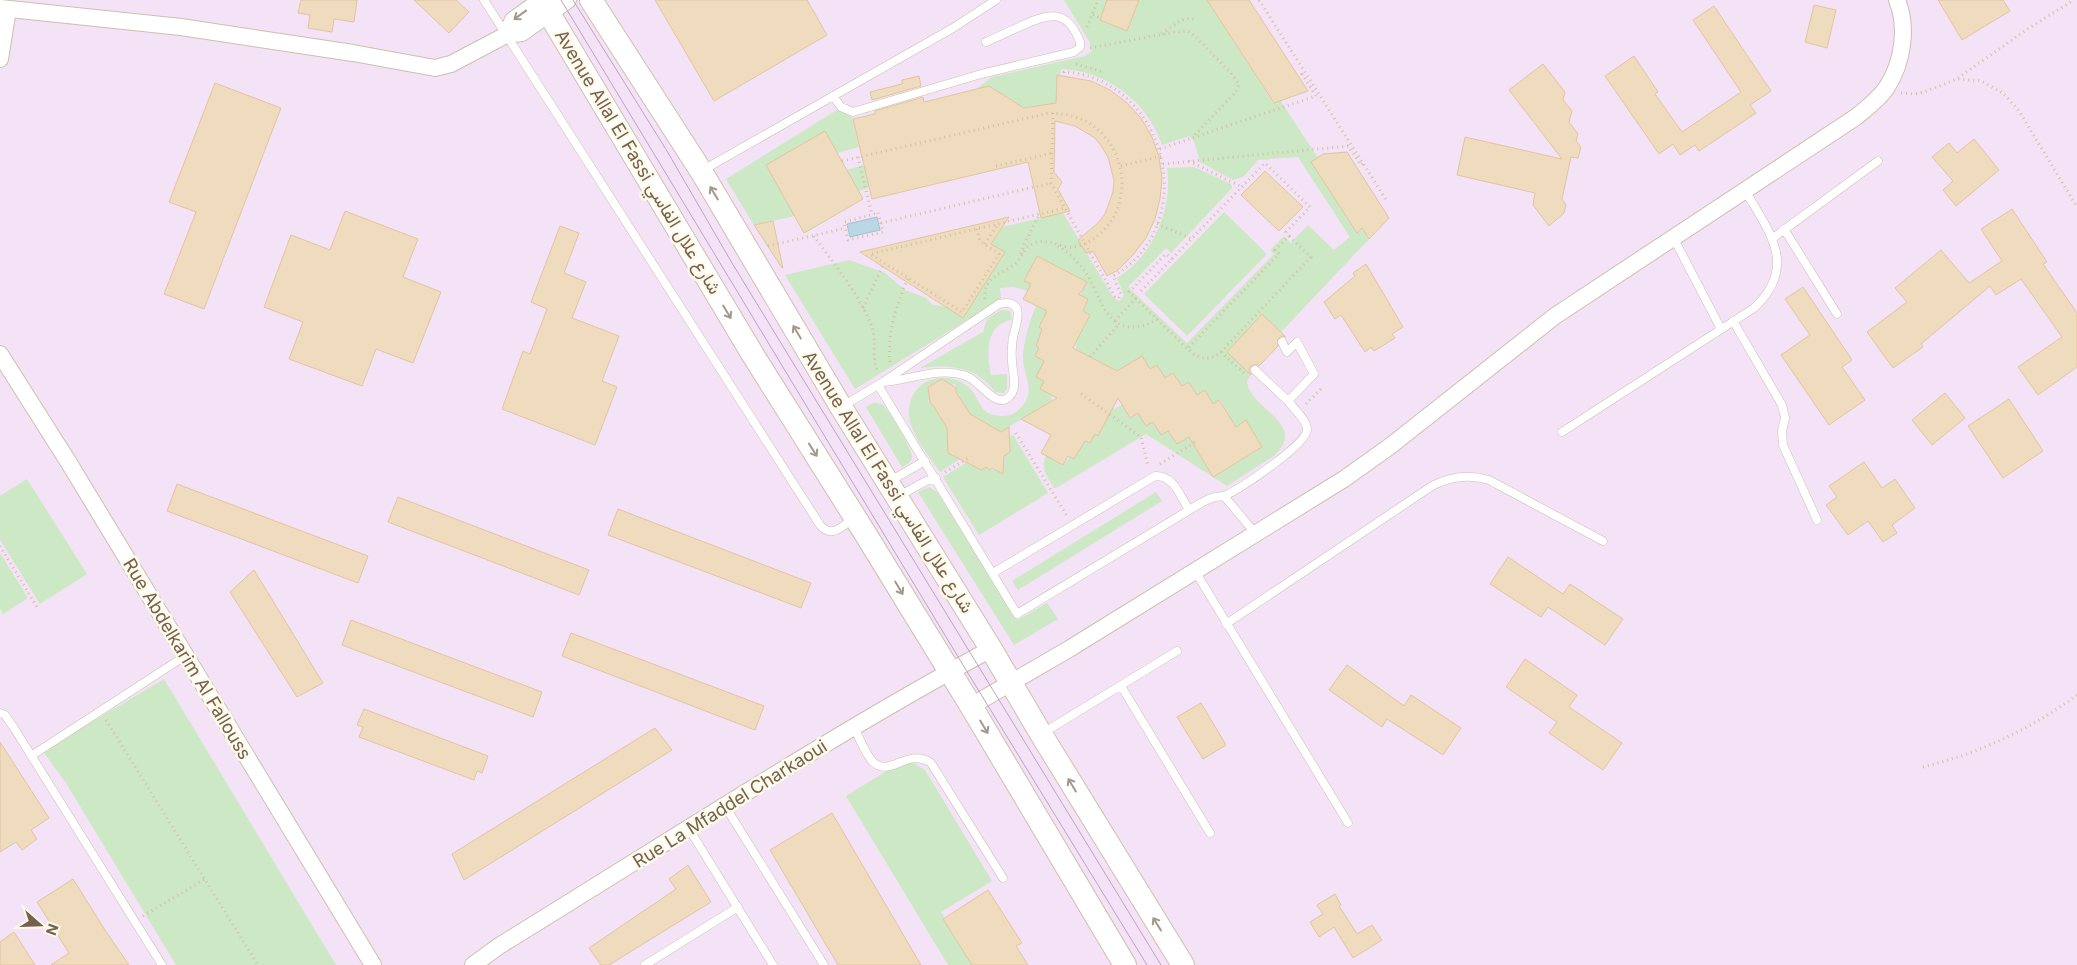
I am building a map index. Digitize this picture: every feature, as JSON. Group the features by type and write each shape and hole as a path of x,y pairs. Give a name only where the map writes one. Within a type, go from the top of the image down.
{"street":[{"path":"0,59 4,9 210,31 435,68 452,64 506,35 513,20 543,4 568,0"},
{"name":"Avenue Allal El Fassi شارع علال الفاسي","path":"591,0 701,171 841,407 1183,965"},
{"path":"971,706 1351,474 1426,419 1555,316 1856,118 1886,87 1896,70 1901,51 1903,23 1897,0"},
{"name":"Avenue Allal El Fassi شارع علال الفاسي","path":"543,4 753,355 971,706 1125,965"},
{"name":"Rue Abdelkarim Al Fallouss","path":"0,354 69,463 374,965"},
{"name":"Rue La Mfaddel Charkaoui","path":"477,964 725,806 854,728 991,649"}],"lane":[{"path":"484,0 823,528 829,532 837,531 854,516"},
{"path":"701,171 952,28 996,0"},
{"path":"833,96 841,107 853,112 981,74 1061,55 1077,50 1080,42 1067,22 1052,15 1040,17 986,42"},
{"path":"1773,238 1878,161"},
{"path":"1562,432 1754,308 1763,299 1771,288 1778,263 1773,238 1746,192"},
{"path":"1784,229 1837,314"},
{"path":"1674,238 1721,329"},
{"path":"841,407 892,376 988,310 1004,302 1015,307 1018,313 1011,351 1015,381 1013,392 1003,401 990,397 978,382 967,376 952,373 939,372 881,383"},
{"path":"1733,321 1782,405 1785,418 1782,431 1783,445 1817,520"},
{"path":"1282,342 1287,352 1297,342 1314,374 1288,402"},
{"path":"881,383 925,461 1017,614 1188,510 1215,497 1224,496 1281,459 1304,437 1306,426 1298,413 1257,372"},
{"path":"892,490 925,461"},
{"path":"993,573 1072,525 1149,474 1161,476 1171,481 1188,510"},
{"path":"1226,624 1432,486 1454,477 1478,476 1489,480 1603,541"},
{"path":"892,490 936,478"},
{"path":"1224,496 1255,533"},
{"path":"1194,570 1348,823"},
{"path":"1041,734 1177,651"},
{"path":"31,756 185,656"},
{"path":"1120,686 1210,833"},
{"path":"0,713 5,715 162,965"},
{"path":"854,728 870,758 880,766 893,766 918,757 931,763 1003,878"},
{"path":"725,806 824,965"},
{"path":"689,829 773,965"},
{"path":"645,965 738,907"}],"path":[{"path":"1080,42 1098,0"},
{"path":"1259,0 1387,201"},
{"path":"1886,87 1905,94 1915,94 1956,79 2026,30 2074,0"},
{"path":"1092,15 1100,18"},
{"path":"1162,34 1184,19 1191,18 1196,20"},
{"path":"1077,50 1188,31 1231,73 1239,84 1235,94 1193,138"},
{"path":"1061,55 1065,60 1104,72"},
{"path":"1053,113 1051,183 1115,296 1119,298 1121,294 1113,276 1136,258 1149,240 1157,224 1164,199 1165,177 1162,156 1155,135 1144,116 1129,100 1112,87 1092,78 1071,72 1064,72 1064,75"},
{"path":"1160,149 1316,96 1302,74 1305,72"},
{"path":"1956,79 1969,79 1987,84 2003,93 2012,101 2077,207"},
{"path":"842,161 1038,114 1053,113 1078,118 1101,131 1110,142 1121,166 1122,193 1119,206 1105,229 1086,243 1071,248 1051,242 1033,243 1014,265 994,276 989,282 984,296 988,310"},
{"path":"1163,164 1348,146 1360,165 1363,163"},
{"path":"996,166 1052,152"},
{"path":"1121,166 1162,156"},
{"path":"858,157 872,215"},
{"path":"1189,161 1242,187"},
{"path":"1141,291 1265,164 1310,206 1286,232 1311,257 1216,356 1197,357 1129,292 1166,254 1172,259"},
{"path":"881,223 1051,183"},
{"path":"977,229 980,241 999,254 962,312 870,254 1066,208"},
{"path":"878,213 883,232 848,240 844,222 872,215 878,213"},
{"path":"1021,257 1024,245 1040,214"},
{"path":"985,244 998,224"},
{"path":"1157,224 1192,239"},
{"path":"760,248 846,228"},
{"path":"814,236 862,308 874,336 876,367 881,383"},
{"path":"1187,348 1279,254 1276,250 1289,236"},
{"path":"1051,242 1069,254 1080,266 1105,310 1117,322 1137,326 1157,319"},
{"path":"862,308 884,264"},
{"path":"892,376 890,336 893,318 908,278"},
{"path":"983,278 989,282"},
{"path":"1090,357 1136,298"},
{"path":"1221,352 1251,380 1257,372"},
{"path":"1298,413 1323,386"},
{"path":"1081,394 1141,437 1149,474 1197,441"},
{"path":"1016,433 1072,525"},
{"path":"936,478 970,457"},
{"path":"0,546 37,607"},
{"path":"1923,768 1951,760 2004,740 2054,712 2077,695"},
{"path":"102,714 258,965"},
{"path":"143,916 205,879"}],"shaded area":[{"path":"0,0 2077,0 2077,965 0,965"}],"green space":[{"path":"1064,0 1215,0 1211,5 1273,103 1280,100 1318,158 1312,162 1356,232 1362,228 1369,239 1281,332 1262,315 1227,352 1251,375 1247,381 1250,391 1274,416 1285,434 1283,444 1275,455 1227,486 1146,434 1054,488 1044,469 1046,456 1064,465 1085,441 1090,443 1095,434 1098,436 1103,427 1106,396 1114,409 1122,405 1130,418 1138,413 1146,426 1153,422 1161,435 1168,431 1177,444 1193,434 1197,451 1213,477 1262,447 1246,420 1236,427 1220,400 1213,404 1197,395 1189,382 1182,386 1173,373 1165,378 1157,365 1150,369 1142,356 1117,371 1076,349 1075,326 1083,330 1090,315 1083,311 1088,299 1080,295 1087,282 1038,256 1025,281 1031,284 1027,291 1013,287 1000,288 1001,299 855,389 785,275 849,260 885,273 905,290 926,298 933,305 947,307 963,318 1004,253 991,244 1002,227 1063,213 1114,299 1120,301 1124,295 1117,278 1130,269 1141,257 1158,230 1167,199 1167,168 1194,167 1231,184 1232,188 1171,253 1166,248 1128,287 1187,343 1274,254 1270,250 1284,236 1291,243 1308,225 1334,250 1350,237 1298,157 1258,160 1243,177 1233,180 1200,162 1194,141 1189,136 1162,145 1155,129 1136,102 1109,82 1094,76 1078,71 1061,69 1060,75 1057,75 1056,104 1024,108 975,90 992,77 1085,56 1092,51 1089,41"},
{"path":"837,110 852,117 859,147 837,153 825,132 766,165 795,216 754,225 726,179"},
{"path":"864,165 869,188 858,191 846,170"},
{"path":"1224,212 1267,254 1187,336 1144,294"},
{"path":"1036,306 1049,312 1039,327 1042,329 1038,337 1040,338 1047,385 1053,400 992,437 964,411 966,409 956,392 955,384 952,385 942,379 928,387 929,400 927,401 933,405 944,423 947,421 948,449 963,457 940,472 916,437 909,417 909,407 916,390 922,384 936,378 952,379 972,390 983,409 987,412 1001,416 1016,412 1023,405 1029,391 1023,353 1028,329"},
{"path":"1001,310 1010,311 1012,319 999,325 994,331 989,343 988,356 991,375 1007,374 1007,389 1004,393 995,392 980,377 962,369 941,366 920,368 983,332 987,319"},
{"path":"873,403 884,406 911,452 911,460 902,467 866,407"},
{"path":"1013,435 1048,493 979,535 943,477 966,463 981,470 985,467 1003,473 1004,456 1010,452 1010,437"},
{"path":"27,479 87,574 40,604 0,540 0,496"},
{"path":"929,487 937,492 1017,620 1047,603 1058,619 1014,645 918,492"},
{"path":"1156,492 1162,501 1018,590 1012,581"},
{"path":"0,553 28,598 3,614 0,609"},
{"path":"164,679 336,965 176,965 66,783 44,753 73,733"},
{"path":"903,761 910,761 925,770 992,881 941,912 973,965 948,965 846,796"}],"water":[{"path":"877,217 880,230 850,237 847,224"}],"building":[{"path":"301,0 357,0 354,22 334,19 332,32 308,28 310,15 298,13"},
{"path":"414,0 456,0 469,12 449,33"},
{"path":"655,0 807,0 827,35 714,101"},
{"path":"1107,0 1139,0 1127,31 1100,20"},
{"path":"1207,0 1249,0 1308,91 1274,103"},
{"path":"1938,0 2003,0 2010,11 1962,40"},
{"path":"1814,5 1836,10 1827,48 1805,42"},
{"path":"1714,6 1771,91 1750,105 1756,113 1699,151 1695,145 1680,155 1673,144 1659,154 1605,76 1634,56 1658,92 1655,94 1682,132 1741,92 1693,20"},
{"path":"1543,64 1565,92 1563,100 1572,111 1569,122 1578,134 1576,141 1581,147 1578,158 1571,157 1562,199 1566,205 1564,213 1549,226 1533,205 1535,193 1457,175 1465,137 1562,159 1509,90"},
{"path":"1057,75 1091,81 1110,90 1127,103 1141,118 1152,137 1159,157 1162,178 1160,199 1155,219 1146,238 1118,270 1107,276 1093,251 1086,253 1078,240 1098,223 1105,214 1113,192 1114,180 1108,157 1102,147 1095,138 1075,126 1055,121 1054,172 1062,182 1058,189 1070,211 1041,218 1028,162 872,199 853,119 875,114 875,111 923,97 924,102 989,86 1024,108 1056,103"},
{"path":"919,76 921,86 872,100 870,92 902,84 902,80"},
{"path":"215,83 281,108 204,309 164,294 196,212 169,202"},
{"path":"825,131 863,199 804,233 766,165"},
{"path":"1974,139 1999,170 1956,206 1943,190 1953,181 1932,157 1949,143 1957,153"},
{"path":"1347,152 1389,218 1369,239 1362,228 1357,233 1311,162 1323,154"},
{"path":"1265,171 1303,207 1279,231 1241,195"},
{"path":"2012,209 2047,262 2043,264 2077,313 2077,367 2038,395 2018,367 2062,337 2021,279 1996,295 1990,286 1921,344 1923,347 1893,368 1867,332 1907,302 1895,288 1941,250 1969,283 2002,261 1981,229"},
{"path":"345,211 418,239 403,277 441,292 413,363 376,349 362,386 289,359 303,322 264,307 291,235 330,250"},
{"path":"1009,217 991,244 1005,252 963,318 860,252"},
{"path":"773,221 783,268 754,225"},
{"path":"560,226 579,233 564,273 586,282 572,318 619,336 602,381 617,387 595,445 502,409 523,351 530,354 547,309 531,302"},
{"path":"1037,256 1087,282 1078,294 1088,299 1083,311 1090,315 1073,348 1117,371 1142,356 1150,369 1157,365 1165,378 1173,373 1182,386 1189,382 1197,395 1205,390 1213,404 1219,400 1236,427 1246,420 1262,447 1213,477 1189,437 1177,444 1168,431 1161,435 1153,422 1146,426 1138,413 1130,418 1118,398 1098,436 1095,434 1090,443 1085,441 1074,459 1068,456 1063,465 1041,453 1051,435 1021,419 1057,398 1040,389 1044,381 1036,377 1044,361 1035,356 1039,348 1036,346 1042,329 1039,327 1047,311 1023,299 1031,284 1024,281"},
{"path":"1366,264 1403,327 1392,334 1395,338 1374,351 1371,347 1365,352 1341,315 1335,319 1324,302 1355,276 1353,273"},
{"path":"1803,287 1852,360 1842,367 1865,400 1829,425 1781,355 1810,335 1785,299"},
{"path":"1262,314 1286,337 1282,336 1278,339 1278,346 1259,366 1256,364 1251,366 1249,369 1251,375 1227,352"},
{"path":"942,379 956,388 956,392 970,414 1001,432 1009,427 1010,452 1004,456 1003,474 992,468 990,470 986,467 981,470 948,453 947,428 930,403 928,387"},
{"path":"1945,393 1965,418 1932,445 1912,420"},
{"path":"2009,399 2043,451 2003,478 1968,426"},
{"path":"1864,462 1882,488 1895,479 1915,508 1892,525 1897,533 1883,542 1868,521 1848,535 1826,505 1837,497 1829,486"},
{"path":"177,484 368,556 358,583 167,511"},
{"path":"398,497 589,570 579,595 388,522"},
{"path":"618,509 811,583 801,608 608,535"},
{"path":"1508,557 1563,594 1570,584 1623,619 1605,645 1548,607 1541,617 1490,584"},
{"path":"254,570 323,683 297,697 230,592"},
{"path":"351,620 542,692 533,717 342,645"},
{"path":"571,633 764,706 755,730 562,656"},
{"path":"1525,659 1577,695 1569,707 1622,743 1603,770 1549,733 1557,722 1506,687"},
{"path":"1347,665 1404,706 1411,695 1461,728 1443,755 1387,719 1382,727 1329,690"},
{"path":"1201,703 1226,745 1203,759 1177,717"},
{"path":"364,709 488,756 482,773 477,771 474,780 359,737 363,727 357,725"},
{"path":"655,728 672,750 464,880 452,854"},
{"path":"0,742 49,818 31,830 37,839 22,850 16,842 0,852"},
{"path":"832,813 921,965 838,965 770,850"},
{"path":"688,865 711,902 609,965 601,965 589,948 676,889 669,879"},
{"path":"73,879 129,965 51,965 69,953 37,902"},
{"path":"988,890 1022,943 1016,946 1028,965 972,965 943,919"},
{"path":"1335,894 1341,905 1339,906 1357,934 1372,925 1382,940 1353,958 1334,927 1319,937 1310,922 1323,914 1317,905"},
{"path":"14,932 35,965 0,965 0,942"}],"tram line":[{"path":"561,0 963,665 1147,965"},
{"path":"573,0 667,151 732,263 1161,965"}]}
